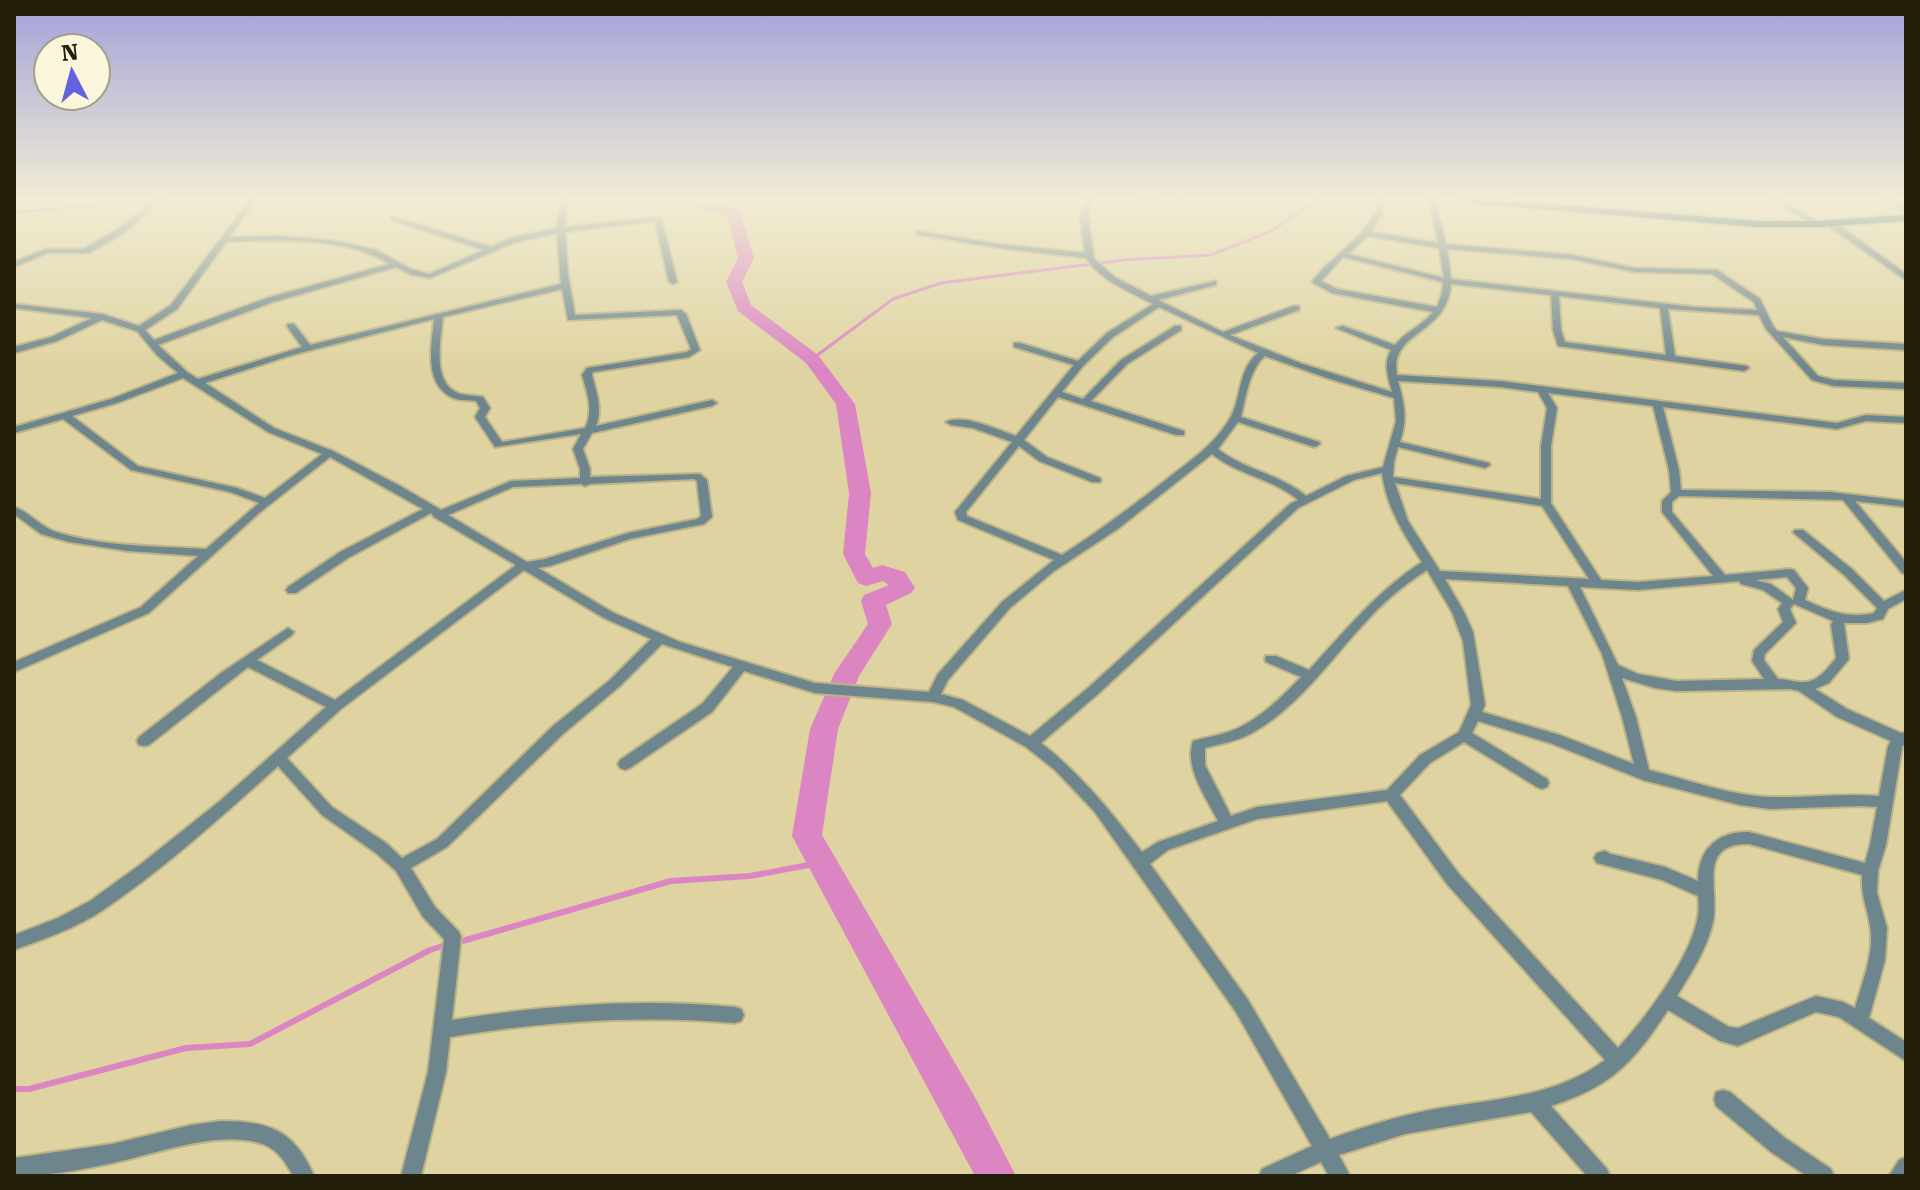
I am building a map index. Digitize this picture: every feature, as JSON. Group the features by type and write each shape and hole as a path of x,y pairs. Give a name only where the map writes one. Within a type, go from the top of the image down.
{"street":[{"path":"14,265 36,256"},
{"path":"140,329 174,307 212,256"},
{"path":"380,256 416,274 430,276 475,256"},
{"path":"565,256 564,286 571,318 678,312 682,314 696,350 689,354 590,370 588,381 594,399 594,420 578,449 585,469 585,483"},
{"path":"667,256 673,282"},
{"path":"1066,256 1090,259 1112,278 1154,302 1263,353 1336,379 1400,397"},
{"path":"1342,256 1318,278 1316,282 1320,286 1438,311"},
{"path":"1345,256 1448,281 1664,306 1761,313"},
{"path":"1140,862 1163,846 1257,813 1391,795 1425,759 1464,735 1476,715 1478,705 1467,632 1436,575 1407,536 1388,474 1402,417 1391,364 1407,334 1433,319 1438,311 1448,281 1445,256"},
{"path":"1555,256 1635,270 1714,272 1757,301 1775,333 1820,381 1906,386"},
{"path":"1875,256 1906,278"},
{"path":"152,344 270,300 397,264"},
{"path":"1062,559 962,518 960,512 1080,364 1110,335 1154,302 1213,283"},
{"path":"199,382 307,347 564,286"},
{"path":"1555,292 1557,338 1561,344 1744,368"},
{"path":"14,306 102,317 140,329 184,374 271,430 329,453 608,615 660,638 789,681 838,691 933,697 958,703 1031,743 1060,766 1099,807 1140,862 1242,1006 1340,1176"},
{"path":"1664,306 1671,358"},
{"path":"1224,334 1296,308"},
{"path":"439,316 435,364 440,380 453,394 480,399 485,408 480,417 499,445 590,430 712,403"},
{"path":"14,350 54,339 102,317"},
{"path":"291,326 307,347"},
{"path":"1085,402 1124,362 1178,328"},
{"path":"1340,328 1397,349"},
{"path":"1775,333 1836,343 1906,347"},
{"path":"1017,345 1080,364"},
{"path":"933,697 943,677 1006,605 1062,559 1081,550 1115,526 1212,449 1236,418 1247,377 1256,359 1263,353"},
{"path":"14,430 114,401 184,374"},
{"path":"1395,378 1541,389 1837,426 1866,418 1906,420"},
{"path":"1541,389 1552,408 1546,446 1546,503 1597,583"},
{"path":"1056,393 1180,433"},
{"path":"1658,406 1674,470 1676,493"},
{"path":"64,415 135,468 233,490 267,502"},
{"path":"1236,418 1315,444"},
{"path":"951,422 975,425 1017,440 1043,459 1096,480"},
{"path":"1397,444 1485,465"},
{"path":"1212,449 1224,461 1285,485 1303,499"},
{"path":"14,667 145,610 207,553 329,453"},
{"path":"1031,743 1093,691 1303,499 1350,478 1388,474 1546,503"},
{"path":"14,943 96,906 157,860 336,706 522,566 546,563 628,536 700,522 707,517 700,477 585,483 551,480 511,484 433,512 344,555 292,590"},
{"path":"1723,580 1667,512 1667,501 1676,493 1846,497 1906,504"},
{"path":"1846,497 1906,570"},
{"path":"14,510 25,514 36,527 47,533 88,543 207,553"},
{"path":"1799,532 1848,572 1883,607"},
{"path":"1226,822 1198,765 1198,745 1249,729 1276,710 1329,659 1351,629 1411,573 1427,564"},
{"path":"1436,575 1638,586 1790,573 1802,588 1799,602 1839,621 1861,621 1879,616 1883,607 1906,594"},
{"path":"1737,578 1767,587 1789,600 1784,609 1790,623 1759,653 1758,661 1774,683"},
{"path":"1571,581 1613,668 1643,774"},
{"path":"1804,688 1824,680 1843,659 1837,625 1839,621"},
{"path":"144,741 288,632"},
{"path":"401,866 442,843 558,730 615,683 660,638"},
{"path":"1271,659 1309,675"},
{"path":"249,662 336,706"},
{"path":"625,764 707,708 741,666"},
{"path":"1613,668 1629,677 1654,684 1706,688 1774,683 1804,688 1842,713 1903,738 1895,746 1878,845 1870,871 1869,893 1879,928 1877,960 1860,1020"},
{"path":"1476,715 1555,739 1643,774 1740,799 1770,803 1885,802"},
{"path":"1464,735 1542,783"},
{"path":"279,758 327,811 381,848 401,866 429,912 453,942 437,1072 411,1176"},
{"path":"1391,795 1453,879 1618,1061"},
{"path":"1269,1176 1323,1149 1406,1124 1534,1101 1594,1081 1618,1061 1674,990 1706,920 1707,862 1724,841 1733,837 1749,838 1870,871"},
{"path":"1605,857 1602,858 1665,874 1707,893"},
{"path":"1666,999 1726,1035 1738,1037 1816,1004 1843,1010 1906,1052"},
{"path":"442,1030 479,1023 642,1009 735,1015"},
{"path":"1723,1099 1778,1145 1824,1176"},
{"path":"1534,1101 1600,1176"},
{"path":"14,1168 110,1154 220,1129 255,1131 285,1147 298,1156 304,1176"},
{"path":"1899,1176 1906,1167"}],"waterway":[{"path":"745,256 734,282 744,307 812,359 845,404 860,493 854,554 866,578 882,573 897,577 903,588 873,601 880,624 847,674 824,729 807,836 996,1176"},
{"path":"812,359 893,299 941,283 1124,260 1202,256"},
{"path":"459,942 671,881 750,876 824,862"},
{"path":"14,1089 29,1089 186,1048 250,1044 430,950 446,945"}]}
